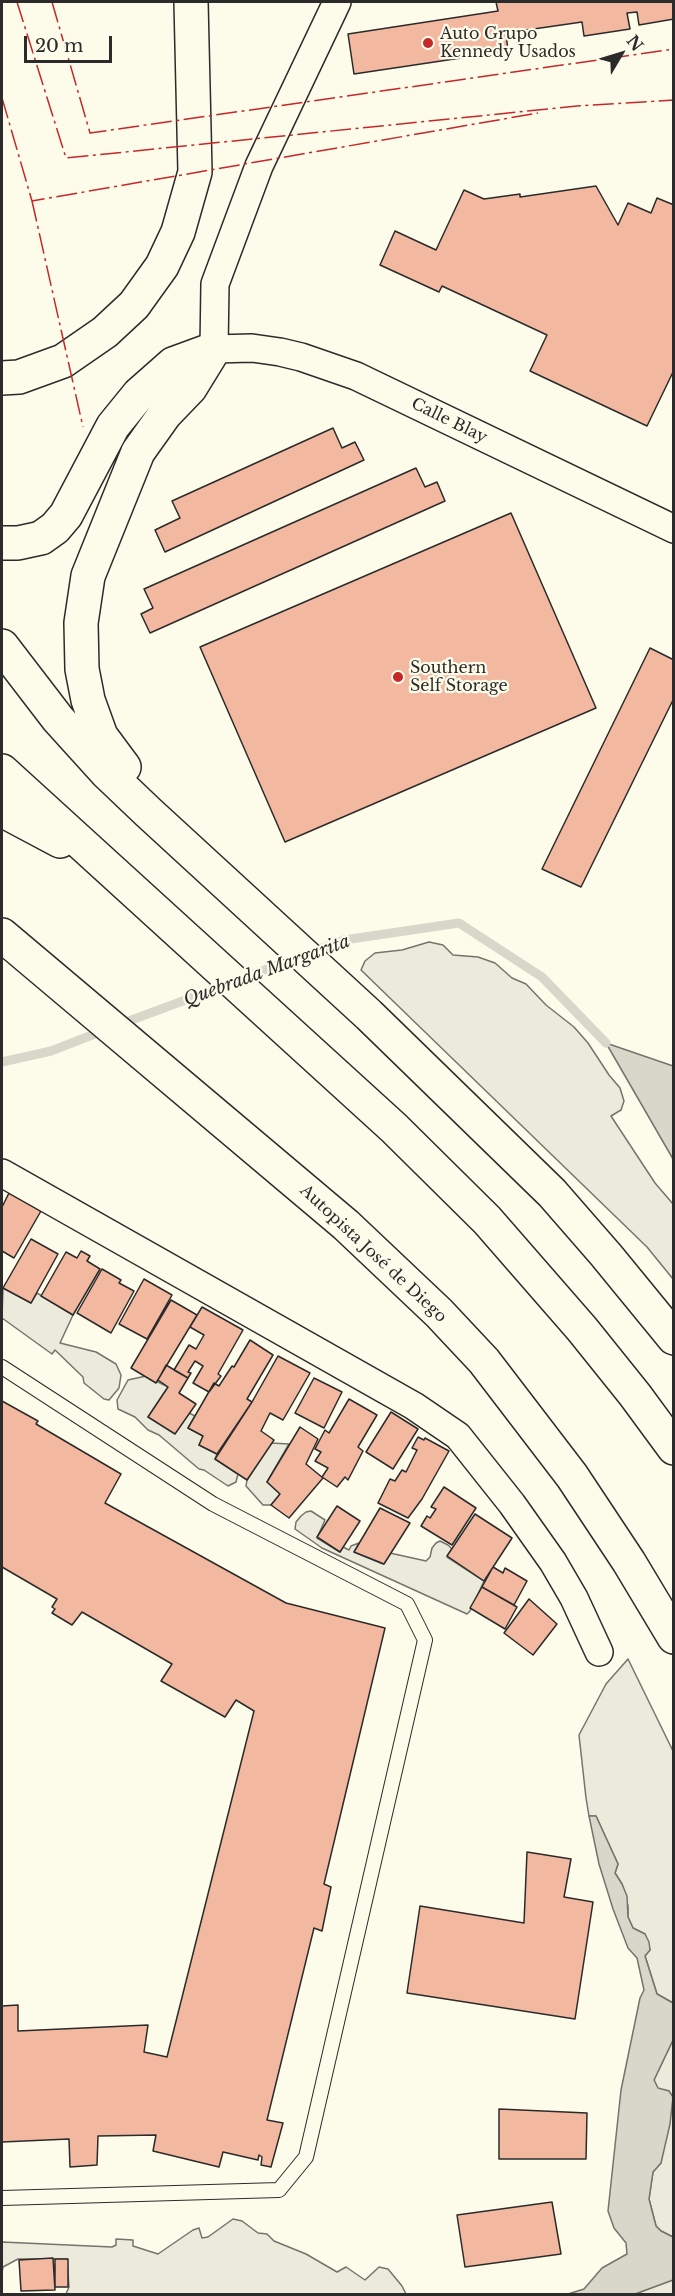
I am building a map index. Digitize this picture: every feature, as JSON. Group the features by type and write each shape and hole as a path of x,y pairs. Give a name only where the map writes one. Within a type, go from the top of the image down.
{"highway":[{"path":"2,378 19,377 63,361 105,333 134,305 162,266 178,231 195,172 191,2"},
{"path":"2,543 18,543 41,538 55,528 66,515 113,426 138,394 173,364 214,350"},
{"path":"198,859 140,789 101,736 88,700 82,669 81,623 88,576 138,452 165,414 190,388 214,350"},
{"path":"2,646 66,728 115,780 369,1015 552,1192 674,1338"},
{"path":"2,771 394,1128 487,1220 582,1329 674,1448"},
{"path":"2,810 104,864"},
{"name":"Autopista José de Diego","path":"2,935 346,1225 440,1313 484,1361 572,1476 629,1562 674,1637"}],"street":[{"path":"214,350 214,284 258,166 337,2"},
{"name":"Calle Blay","path":"214,350 252,348 280,352 356,376 674,529"},
{"path":"2,1173 414,1406 458,1436 512,1504 553,1562 574,1598 599,1652"}],"lane":[{"path":"2,1367 213,1504 407,1604 424,1640 306,2157 279,2190 2,2198"}],"shaded area":[{"path":"429,942 443,945 453,955 478,957 495,963 512,978 526,984 546,1005 574,1027 588,1043 620,1088 624,1101 621,1110 611,1116 655,1183 673,1204 673,1279 647,1247 361,970 365,961 375,953 402,950"},
{"path":"606,1043 673,1066 673,1159"},
{"path":"3,1288 31,1303 37,1293 73,1315 60,1343 96,1352 116,1364 121,1375 119,1388 109,1400 104,1399 84,1383 83,1377 55,1350 52,1354 2,1318"},
{"path":"146,1376 168,1387 148,1417 189,1413 195,1416 188,1428 203,1436 199,1445 217,1454 215,1459 238,1474 236,1482 228,1486 199,1469 159,1435 148,1430 135,1417 118,1409 117,1400 128,1380"},
{"path":"271,1443 289,1444 267,1482 280,1494 271,1505 263,1505 246,1486 247,1480"},
{"path":"311,1511 325,1520 317,1538 340,1552 343,1547 349,1550 351,1546 359,1543 354,1552 383,1564 390,1553 426,1561 436,1543 440,1541 448,1545 452,1549 447,1557 484,1581 470,1611 467,1614 322,1548 295,1529 296,1522 301,1516"},
{"path":"628,1659 673,1751 673,2003 657,1994 645,1956 650,1950 645,1934 633,1928 628,1917 628,1906 622,1884 615,1873 618,1864 596,1816 589,1816 586,1798 579,1735 606,1684"},
{"path":"589,1816 596,1816 618,1864 615,1873 627,1896 628,1917 633,1928 645,1934 649,1942 650,1950 645,1956 657,1994 673,2003 673,2040 654,2080 658,2088 669,2091 673,2097 670,2124 661,2163 653,2172 649,2199 656,2226 673,2237 673,2280 635,2294 568,2294 584,2289 602,2268 627,2254 626,2243 614,2228 608,2211 621,2090 640,1998 644,1990 637,1958 628,1948 613,1909 599,1864"},
{"path":"673,2040 673,2237 656,2226 649,2199 653,2172 661,2163 669,2091 658,2089 654,2080"},
{"path":"233,2219 242,2221 258,2233 267,2234 274,2241 306,2254 337,2272 346,2267 365,2280 379,2267 388,2269 406,2294 66,2294 69,2287 67,2259 18,2259 3,2267 2,2273 2,2242 112,2247 116,2245 116,2239 133,2240 133,2246 158,2254 193,2230 199,2228 202,2238 208,2237"},
{"path":"673,2280 673,2294 635,2294 669,2281"}],"building":[{"name":"Auto Grupo Kennedy Usados","path":"496,2 674,2 674,19 639,25 637,12 627,13 630,29 584,36 582,22 506,33 508,51 354,74 348,34 498,11"},
{"path":"596,186 618,225 628,203 651,213 657,198 674,205 674,370 647,426 530,371 547,335 442,286 439,292 380,265 395,231 436,250 464,190 484,199 520,194 520,197"},
{"path":"333,428 342,448 355,442 364,460 165,552 155,530 180,518 172,501"},
{"path":"416,468 425,487 437,482 445,501 150,633 141,614 153,608 144,589"},
{"name":"Southern Self Storage","path":"511,513 596,708 285,842 200,647"},
{"path":"650,648 674,660 674,698 581,887 542,869"},
{"path":"9,1193 41,1211 14,1258 2,1251 2,1207"},
{"path":"31,1239 58,1254 31,1303 3,1288"},
{"path":"81,1251 90,1256 87,1261 100,1269 73,1315 41,1296 66,1252 77,1258"},
{"path":"102,1269 121,1280 119,1283 134,1291 111,1333 77,1313"},
{"path":"144,1279 172,1295 147,1339 119,1324"},
{"path":"171,1300 197,1315 156,1383 131,1368"},
{"path":"202,1307 243,1330 218,1374 221,1376 209,1392 193,1383 203,1366 195,1361 188,1372 191,1373 188,1378 174,1370 189,1345 196,1349 204,1335 190,1327"},
{"path":"250,1340 273,1355 247,1399 252,1402 217,1454 199,1445 203,1436 188,1428 214,1383 219,1386 232,1366 234,1367"},
{"path":"278,1356 310,1373 283,1420 270,1413 261,1431 274,1440 247,1480 215,1459 252,1402"},
{"path":"166,1365 188,1378 179,1393 196,1404 175,1434 148,1417 168,1387 158,1380"},
{"path":"314,1378 342,1392 324,1428 295,1413"},
{"path":"349,1399 377,1415 358,1447 363,1451 348,1480 345,1477 337,1487 322,1477 328,1468 315,1461 321,1452 315,1449 325,1430 329,1433"},
{"path":"2,1401 38,1421 36,1424 121,1474 105,1503 286,1603 385,1628 324,1884 331,1887 322,1931 314,1928 267,2120 283,2123 271,2167 261,2165 262,2157 259,2155 258,2160 223,2152 219,2167 153,2151 156,2135 98,2136 97,2165 70,2167 69,2139 2,2142 2,2006 18,2005 18,2031 148,2025 144,2052 167,2057 254,1711 236,1700 225,1717 161,1681 172,1664 82,1612 72,1625 52,1613 55,1609 52,1607 57,1599 2,1567"},
{"path":"391,1412 418,1429 393,1469 366,1452"},
{"path":"300,1427 318,1439 306,1464 323,1478 289,1518 271,1505 280,1494 267,1482"},
{"path":"418,1437 424,1440 425,1438 449,1451 422,1499 408,1518 378,1503 390,1479 395,1481 402,1470 406,1472 417,1450 412,1448"},
{"path":"444,1487 476,1508 452,1545 421,1526 427,1516 430,1518 436,1509 431,1507"},
{"path":"337,1506 360,1521 340,1552 317,1537"},
{"path":"380,1508 410,1523 384,1564 354,1552"},
{"path":"475,1514 512,1538 484,1581 447,1556"},
{"path":"493,1567 503,1573 505,1568 527,1581 514,1605 482,1587"},
{"path":"482,1587 517,1607 505,1629 470,1608"},
{"path":"529,1599 557,1624 533,1655 504,1633"},
{"path":"527,1852 571,1859 564,1897 593,1902 575,2019 407,1993 420,1906 524,1923"},
{"path":"499,2109 587,2113 586,2159 499,2159"},
{"path":"552,2202 561,2254 465,2267 457,2215"},
{"path":"53,2258 55,2290 21,2291 19,2260"},
{"path":"55,2259 68,2259 68,2287 55,2287"}],"waterway":[{"name":"Quebrada Margarita","path":"312,952 344,940 459,923 542,977 606,1043"},
{"name":"Quebrada Margarita","path":"241,979 296,958"},
{"name":"Quebrada Margarita","path":"118,1025 226,985"},
{"name":"Quebrada Margarita","path":"2,1062 51,1051 105,1030"}],"power":[{"path":"17,2 66,158 577,106 674,100"},
{"path":"52,2 90,133 674,49"},
{"path":"2,98 32,201 538,113"},
{"path":"32,201 83,427"}],"place":[{"name":"Auto Grupo Kennedy Usados","path":"428,43"},
{"name":"Southern Self Storage","path":"398,677"}]}
